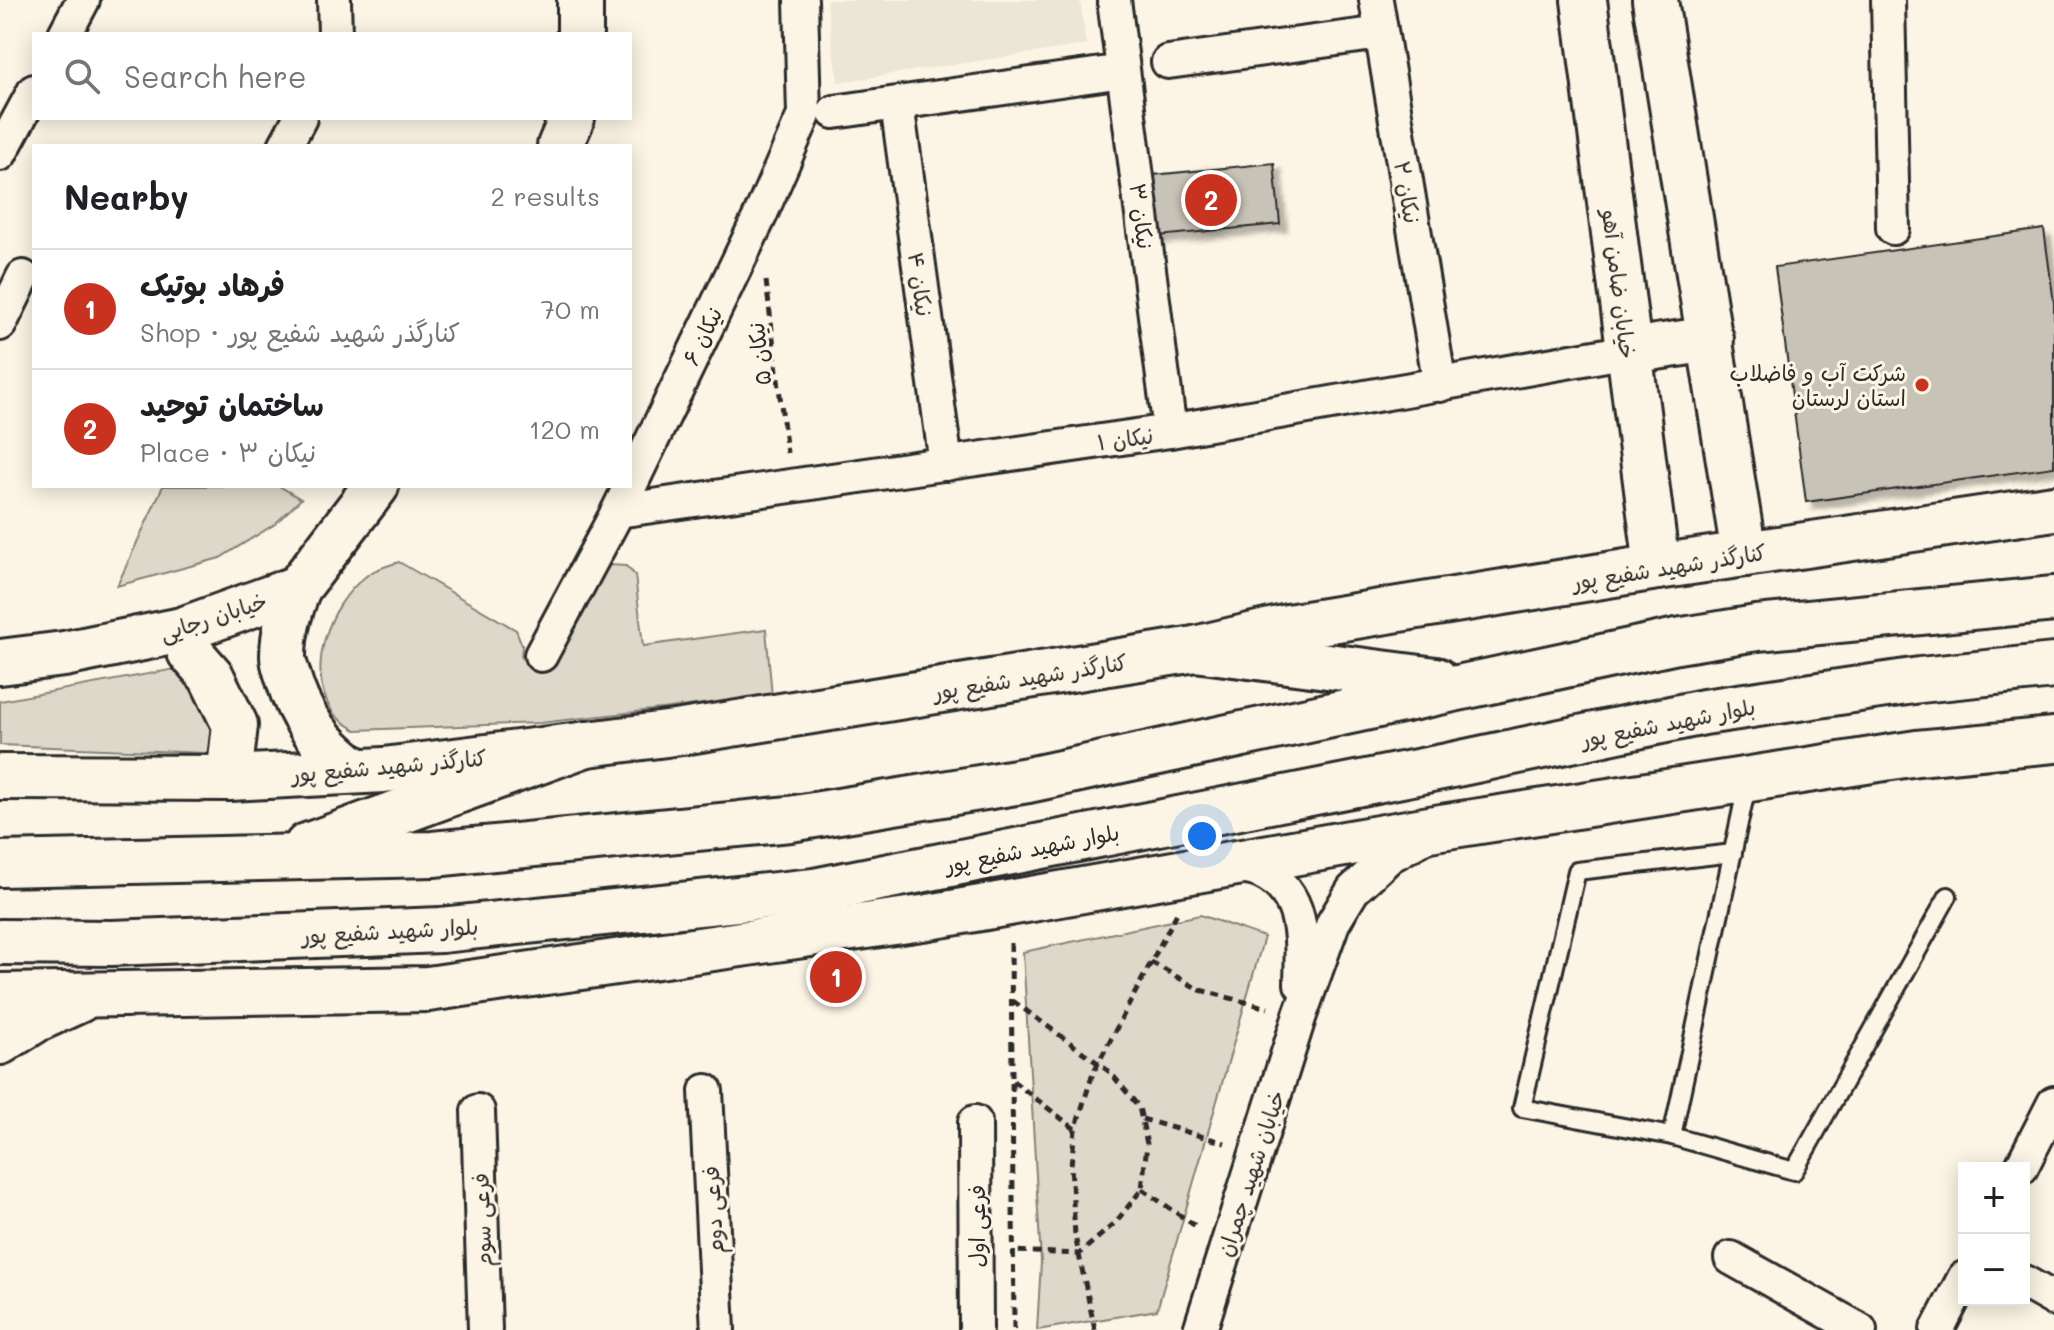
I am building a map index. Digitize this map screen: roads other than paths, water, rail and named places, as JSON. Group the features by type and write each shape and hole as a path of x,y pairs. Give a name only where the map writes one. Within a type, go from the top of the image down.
{"main road":[{"path":"580,0 580,32"},
{"name":"خیابان ضامن آهو","path":"1584,0 1657,567"},
{"path":"1655,0 1744,554"},
{"path":"561,144 571,120"},
{"path":"1629,351 1711,339"},
{"path":"355,770 335,756 313,731 294,698 283,659 286,622 298,588 374,488"},
{"name":"کنارگذر شهید شفیع پور","path":"0,777 229,778 384,770 698,730 1195,649 1288,627 1657,567 2054,508"},
{"name":"خیابان رجایی","path":"0,662 64,654 182,630 298,588"},
{"path":"0,864 433,854 790,819 1028,780 1677,641 1757,628 2054,599"},
{"path":"182,630 190,652 211,676 235,725 229,778"},
{"path":"1195,649 1470,684"},
{"name":"بلوار شهید شفیع پور","path":"0,942 112,943 441,930 814,891 1704,712 1920,680 2054,666"},
{"path":"0,996 428,989 929,917 1441,827 1917,753 2054,740"},
{"path":"272,859 586,744"},
{"path":"0,1042 35,1020 91,995"}],"street":[{"path":"66,32 83,0"},
{"path":"334,0 335,32"},
{"name":"نیکان ۶","path":"632,482 759,218 804,115 801,0"},
{"name":"نیکان ۳","path":"1114,0 1170,431"},
{"name":"نیکان ۲","path":"1376,0 1440,385"},
{"path":"1888,0 1893,228"},
{"path":"1168,62 1381,33"},
{"path":"834,112 1123,71"},
{"path":"0,154 32,95"},
{"name":"نیکان ۴","path":"897,104 946,464"},
{"path":"286,144 299,120"},
{"path":"0,324 19,275"},
{"name":"نیکان ۱","path":"618,511 1170,431 1629,351"},
{"name":"نیکان ۶","path":"541,655 629,488"},
{"path":"1300,1015 1333,923 1353,890 1390,856 1441,827"},
{"path":"1214,867 1263,872 1282,887 1296,907 1302,933 1300,1015"},
{"name":"خیابان شهید چمران","path":"1200,1330 1300,1015"},
{"name":"فرعی دوم","path":"706,1091 718,1330"},
{"path":"2024,1162 2054,1103"},
{"name":"فرعی سوم","path":"478,1111 485,1330"},
{"name":"فرعی اول","path":"975,1122 976,1330"},
{"path":"1731,1258 1860,1330"},
{"path":"2030,1285 2054,1299"},
{"path":"1937,1330 1958,1290"}],"lane":[{"path":"1672,1136 1748,779"},
{"path":"1733,853 1577,871 1522,1108 1672,1136 1794,1171 1948,896"}],"place":[{"name":"ساختمان توحید","path":"1211,200"},
{"name":"شرکت آب و فاضلاب استان لرستان","path":"1922,385"},
{"name":"فرهاد بوتیک","path":"836,977"}]}
